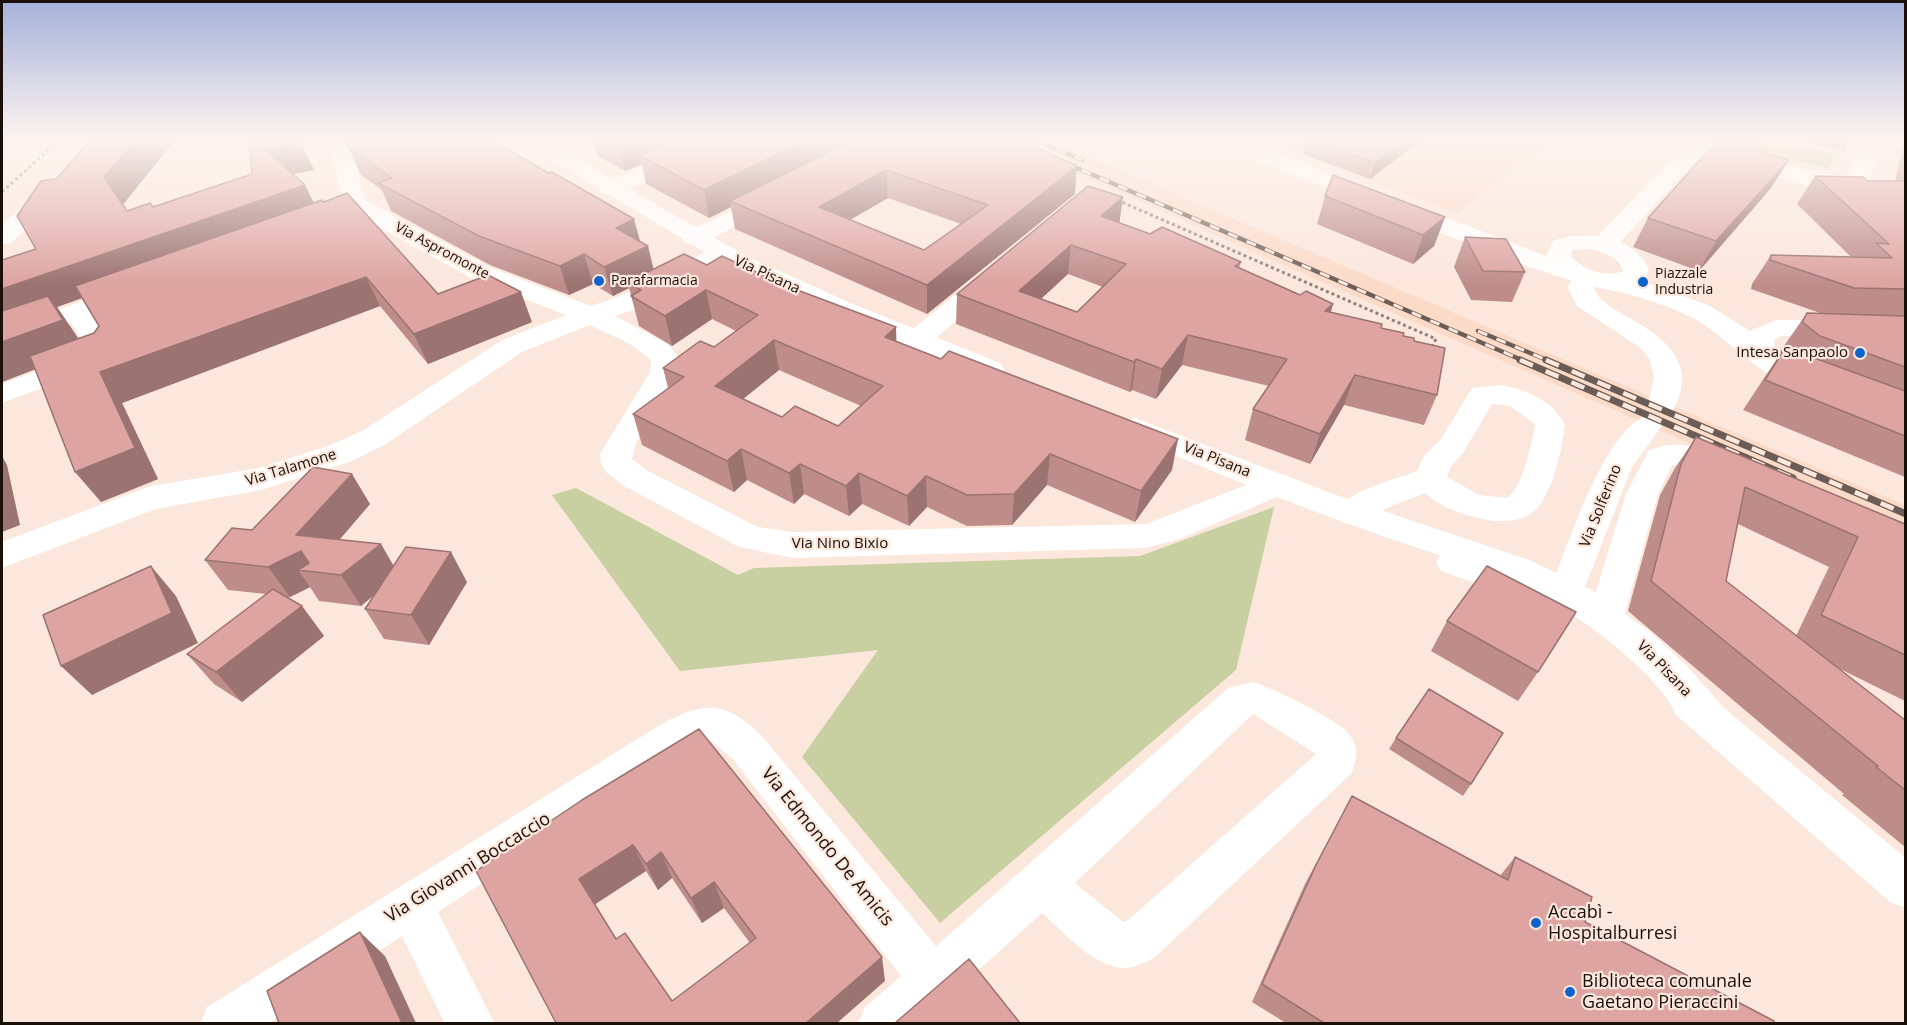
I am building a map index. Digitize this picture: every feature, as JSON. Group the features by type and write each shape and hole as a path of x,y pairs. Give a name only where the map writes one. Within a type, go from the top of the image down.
{"street":[{"path":"2,238 58,189"},
{"name":"Via Aspromonte","path":"342,189 344,211 482,273 564,307 592,315"},
{"name":"Via Pisana","path":"610,189 722,253 803,292 1017,380"},
{"path":"1352,189 1524,257 1657,285 1710,307 1782,327 1905,328"},
{"path":"1603,244 1655,189"},
{"path":"694,238 790,190"},
{"path":"1470,234 1558,257 1666,297 1728,328 1787,374 1835,393"},
{"path":"1558,257 1562,246 1569,243 1603,244 1623,253 1635,264 1604,275"},
{"name":"Via Talamone","path":"2,555 151,498 261,479 333,457 375,437 501,352 549,330 635,299 722,253"},
{"path":"917,340 1005,266"},
{"name":"Via Solferino","path":"1566,593 1616,467 1627,449 1655,414 1669,379 1667,364 1654,347 1634,329 1585,299 1580,287 1604,275"},
{"path":"6,329 77,311 150,285"},
{"path":"2,394 105,355 77,311"},
{"name":"Via Nino Bixio","path":"592,315 651,345 665,359 664,372 616,454 618,464 635,478 751,538 767,542 851,544 1146,536 1168,530 1277,484"},
{"path":"1762,356 1760,337 1767,331 1782,327"},
{"name":"Via Pisana","path":"1116,420 1352,513 1462,549 1566,593 1606,617 1648,651 1709,717"},
{"path":"1606,617 1642,494 1660,458 1668,454 1679,455 1748,483"},
{"path":"1352,513 1375,500 1431,478"},
{"name":"Via Pisana","path":"1352,513 1592,633 1709,717 1905,887"},
{"path":"1453,562 1556,597 1562,598 1566,593"},
{"path":"882,1023 1042,884 1242,700 1253,698 1265,702 1335,745 1337,761 1138,942 1123,945 1110,940 1042,884"},
{"name":"Via Giovanni Boccaccio","path":"224,1023 669,740 702,723 716,723"},
{"name":"Via Edmondo De Amicis","path":"716,723 728,728 746,746 932,978"},
{"path":"410,904 471,1023"}],"path":[{"path":"1106,195 1436,339 1428,353"}],"shaded area":[{"path":"1111,189 1163,189 1905,505 1905,538"},
{"path":"1392,189 1487,189 1458,214"}],"green space":[{"path":"576,488 738,575 754,568 1140,556 1274,507 1236,670 940,923 802,757 878,650 680,671 552,495"}],"building":[{"path":"36,189 112,189 127,211 150,203 153,207 207,189 294,189 2,289 2,260 36,249 17,216"},
{"path":"389,189 581,189 634,219 616,228 648,246 604,267 584,254 560,266 479,236"},
{"path":"755,189 852,189 819,207 924,250 988,205 941,189 1048,189 927,285 730,201"},
{"path":"1085,189 1097,189 1123,197 1101,216 1150,234 1162,227 1241,262 1235,266 1300,295 1306,291 1333,304 1325,311 1382,324 1381,328 1404,333 1403,336 1414,338 1414,341 1445,348 1437,395 1355,375 1320,434 1253,409 1287,359 1188,335 1162,369 1136,359 1134,362 957,294","holes":["1071,245 1126,264 1077,312 1019,291"]},
{"path":"1328,189 1370,189 1445,217 1423,235 1325,196"},
{"path":"1674,189 1763,189 1716,241 1648,218"},
{"path":"1829,189 1905,189 1905,289 1854,288 1770,260 1771,255 1892,258 1876,243 1889,244"},
{"path":"347,193 438,294 488,275 521,292 414,334 366,277 100,372 135,448 75,472 30,356 94,333 99,326 75,286"},
{"path":"1465,237 1506,239 1525,272 1483,271"},
{"path":"684,254 707,265 722,256 784,285 896,327 885,337 941,359 949,351 1178,439 1141,491 1050,454 1014,494 967,495 926,476 907,496 859,473 846,486 800,464 789,473 741,449 727,461 633,414 684,377 663,368 700,341 714,347 758,315 706,290 665,316 631,296 641,290 628,282","holes":["774,340 883,386 838,426 795,406 782,417 715,386"]},
{"path":"48,296 63,320 2,342 2,311"},
{"path":"1807,313 1905,316 1905,367 1820,336 1802,322"},
{"path":"1787,345 1798,352 1905,391 1905,436 1765,380"},
{"path":"1696,437 1905,524 1905,655 1821,615 1858,537 1745,487 1726,581 1905,720 1905,790 1651,581 1681,464"},
{"path":"313,467 352,474 296,535 381,544 341,575 298,570 309,563 301,551 268,567 205,560 232,528 252,530"},
{"path":"406,547 451,552 411,615 365,609"},
{"path":"151,566 172,613 61,666 43,615"},
{"path":"1487,566 1576,612 1538,672 1447,621"},
{"path":"273,589 302,606 216,672 187,654"},
{"path":"1429,689 1503,733 1471,784 1396,738"},
{"path":"699,729 882,957 806,1023 556,1023 476,871 582,800","holes":["633,845 646,864 661,852 691,898 714,882 756,938 672,1001 625,933 616,939 579,879"]},
{"path":"1352,796 1508,880 1515,857 1592,897 1585,922 1774,1023 1324,1023 1262,984 1316,865"},
{"path":"360,932 402,1023 279,1023 267,991"},
{"path":"969,959 1020,1023 895,1023"}],"railway":[{"path":"1125,189 1524,361"},
{"path":"1478,331 1549,361"},
{"path":"1520,360 1793,478"},
{"path":"1546,360 1906,514"}],"place":[{"name":"Parafarmacia","path":"599,281"},
{"name":"Piazzale Industria","path":"1643,282"},
{"name":"Intesa Sanpaolo","path":"1860,353"},
{"name":"Accabì - Hospitalburresi","path":"1536,923"},
{"name":"Biblioteca comunale Gaetano Pieraccini","path":"1570,992"}]}
